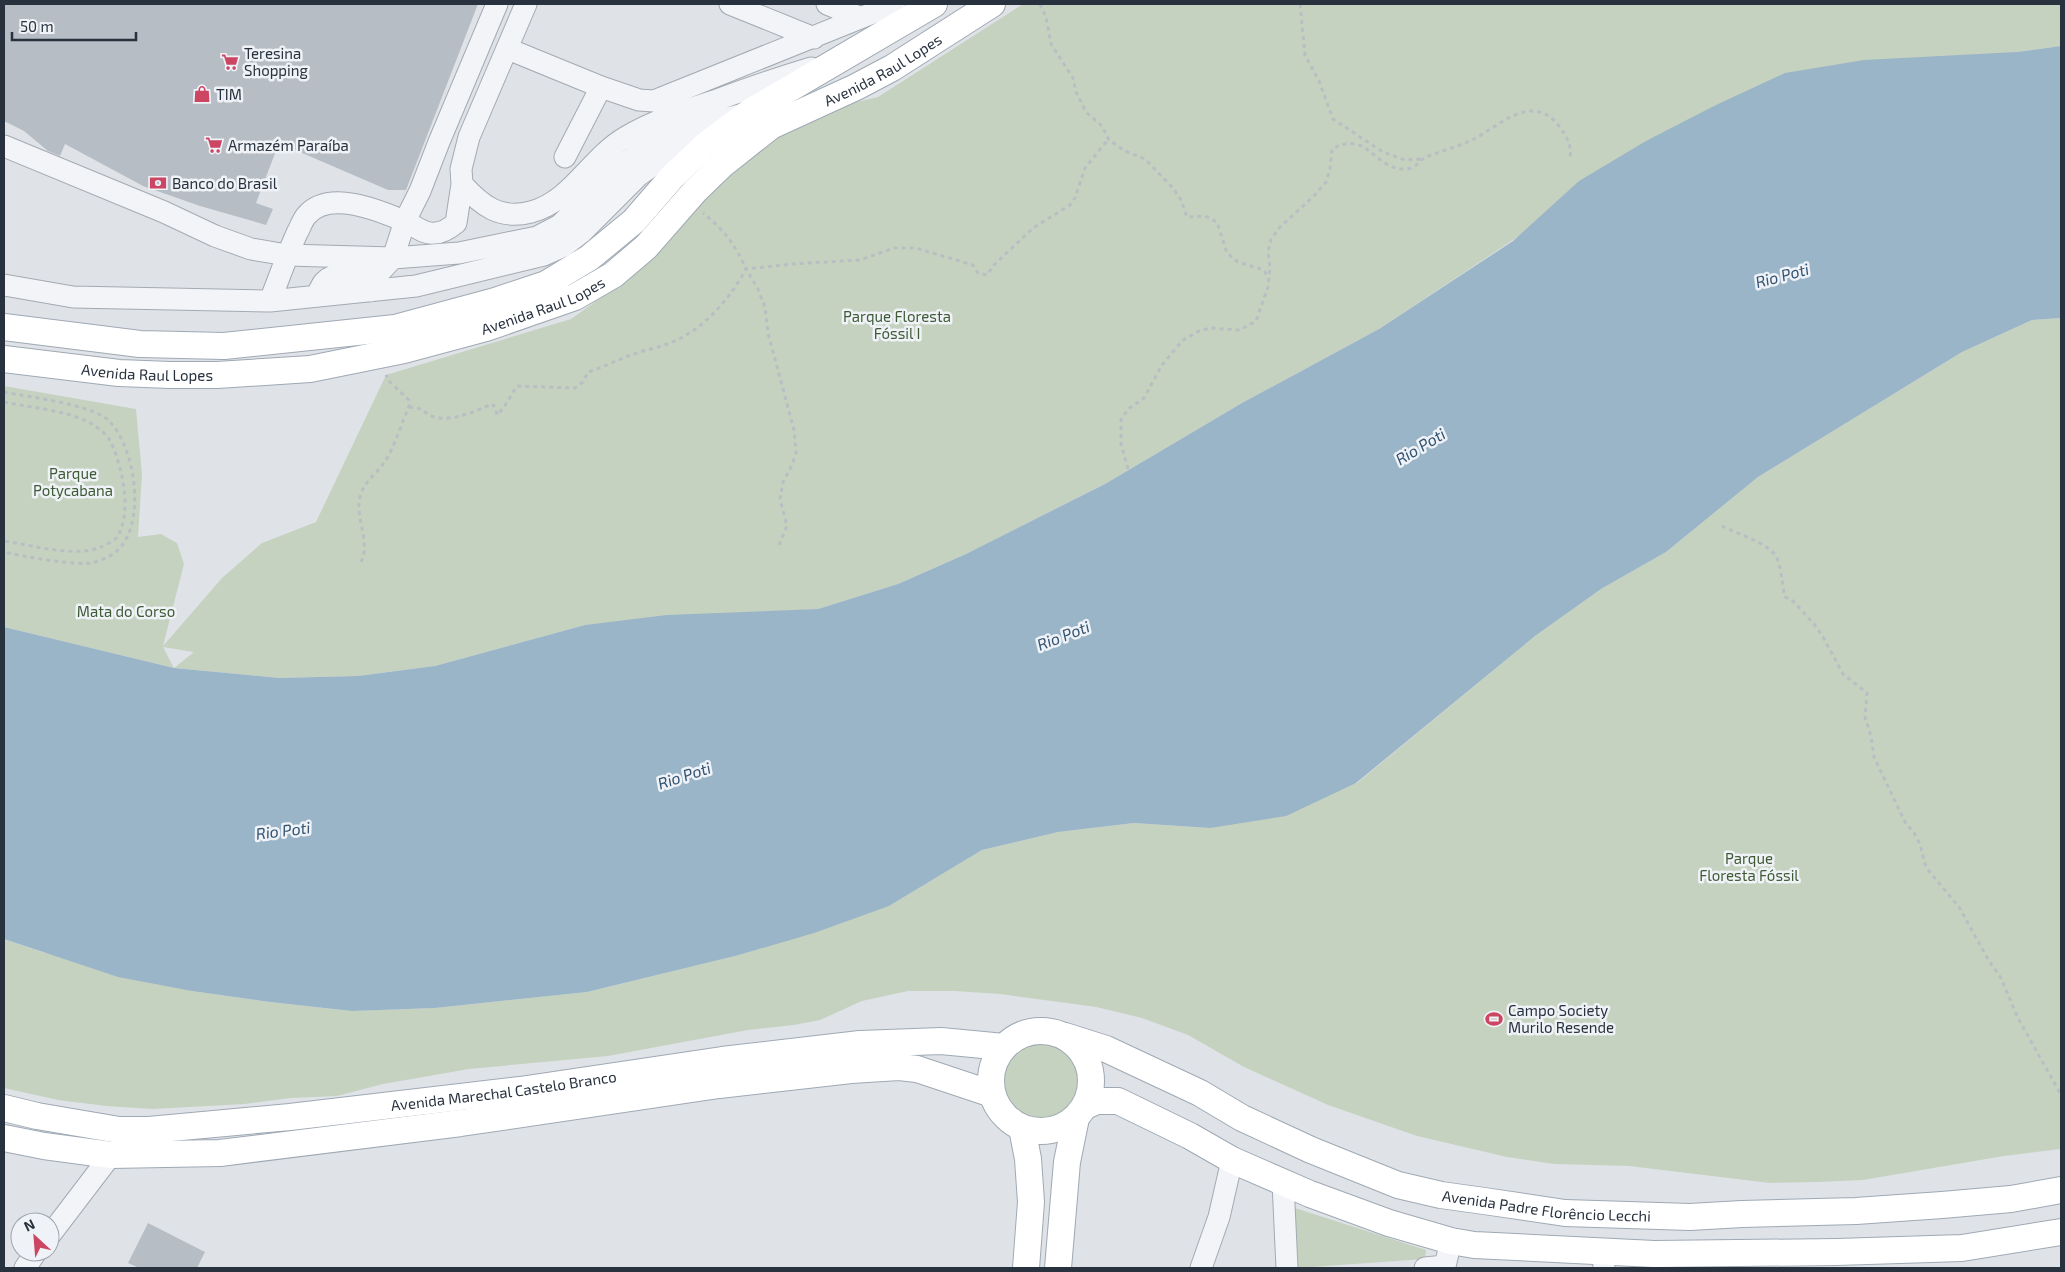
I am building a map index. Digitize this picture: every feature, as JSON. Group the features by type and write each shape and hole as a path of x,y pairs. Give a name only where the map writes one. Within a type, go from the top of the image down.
{"main road":[{"name":"Avenida Raul Lopes","path":"4,327 140,344 224,346 395,328 495,301 546,284 589,258 634,221 673,176 713,140 750,112 794,88 934,4"},
{"name":"Avenida Raul Lopes","path":"4,359 119,373 170,375 217,375 310,368 379,356 486,328 575,297 613,275 646,247 695,191 724,164 771,126 856,87 892,68 992,4"},
{"path":"1058,1268 1067,1162 1080,1112 1092,1075 1087,1059 1078,1045 1065,1036 1049,1031 1032,1031 1016,1037 1004,1047 995,1061 991,1078 992,1094 998,1108 1009,1120 1022,1128 1041,1131 1059,1128 1080,1112 1097,1101 1118,1101 1190,1136 1232,1160 1389,1223 1441,1261 1474,1245 1604,1260 1654,1254 1722,1261 1962,1248 2061,1233"},
{"name":"Avenida Padre Florêncio Lecchi","path":"1065,1036 1106,1049 1200,1093 1242,1118 1310,1150 1398,1185 1441,1194 1565,1212 1690,1217 1856,1211 2012,1199 2061,1190"},
{"name":"Avenida Marechal Castelo Branco","path":"4,1108 36,1116 119,1130 149,1130 290,1117 463,1095 520,1090 722,1060 860,1044 941,1041 1004,1047"},
{"path":"719,1085 722,1060"},
{"name":"Avenida Marechal Castelo Branco","path":"4,1138 110,1155 220,1153 461,1123 719,1085 851,1070 899,1067 917,1069 992,1094"},
{"path":"461,1123 463,1095"},
{"path":"1022,1128 1028,1159 1031,1202 1026,1268"},
{"path":"1653,1216 1654,1254"}],"street":[{"path":"374,282 393,258 405,221 420,191 497,4"},
{"path":"270,301 287,255 305,217 312,210 339,202 358,205 405,221 426,232 435,234 446,230 456,223 461,195 461,169 469,137 526,4"},
{"path":"730,4 814,38"},
{"path":"827,4 860,17"},
{"path":"508,49 601,87 639,100 654,101 895,4"},
{"path":"461,195 498,212 530,212 558,200 614,145 634,133 700,105 843,58"},
{"path":"565,157 601,87"},
{"path":"504,243 560,213 624,150 645,138 708,113 794,88"},
{"path":"4,146 170,215 215,236 250,249 287,255 393,258 459,253 537,237 560,225 618,168 649,146 698,126 750,112"},
{"path":"4,285 73,297 270,301 316,296 324,282 332,277 357,273 374,282 416,286 515,262 542,249 571,231 624,175 639,162 681,142 713,140"},
{"path":"461,195 479,219 498,224 534,220 560,213"},
{"path":"60,1222 110,1155"},
{"path":"1202,1267 1219,1218 1232,1160"},
{"path":"1283,1182 1287,1268"},
{"path":"1013,1268 1030,1219"}],"path":[{"path":"746,269 860,260 889,249 916,248 973,265 978,273 987,275 994,265 1033,228 1070,205 1076,198 1084,168 1106,142 1107,138 1102,126 1086,112 1076,92 1073,78 1051,44 1046,17 1040,4"},
{"path":"1300,4 1306,55 1333,119 1383,152 1405,160 1422,159 1474,139 1518,113 1536,112 1546,114 1554,120 1567,137 1570,145 1570,157"},
{"path":"1107,138 1125,151 1145,159 1178,193 1186,217 1205,216 1217,222 1227,252 1238,262 1264,270 1268,280"},
{"path":"1128,469 1121,444 1120,432 1123,415 1132,405 1144,398 1162,365 1183,340 1198,331 1210,328 1240,330 1256,321 1268,287 1270,267 1268,252 1271,240 1281,226 1314,196 1326,182 1330,169 1332,149 1348,142 1363,146 1387,164 1405,169 1413,168 1422,159"},
{"path":"696,209 716,224 734,244 757,287 765,307 768,333 794,430 796,453 792,465 782,482 780,499 787,526 779,545"},
{"path":"410,407 419,407 437,418 466,415 492,404 497,415 517,386 575,388 583,382 588,372 608,366 636,353 666,345 688,335 719,306 738,284 746,269"},
{"path":"361,562 365,555 359,511 362,488 386,459 410,407 409,400 390,382 379,356"},
{"path":"4,392 71,406 105,418 116,428 126,452 136,494 135,511 126,539 118,550 108,557 92,563 42,559 4,552"},
{"path":"4,402 77,417 93,425 108,438 121,468 124,506 122,526 116,539 100,548 78,551 4,541"},
{"path":"1722,526 1766,546 1775,554 1785,596 1792,600 1823,637 1843,674 1867,693 1864,716 1871,736 1874,757 1905,822 1914,832 1920,844 1925,864 1963,914 2001,978 2023,1029 2061,1095"}],"green space":[{"name":"Parque Floresta Fóssil I","path":"1023,4 2061,4 2061,46 2017,52 1716,105 1379,329 1242,403 1105,484 966,554 898,584 818,609 585,625 435,666 358,676 280,678 174,668 4,627 4,386 136,409 142,474 138,537 161,534 177,543 184,564 163,646 222,578 262,543 316,522 386,375 571,319 623,282 726,172 759,146 834,107 878,97","holes":["163,647 193,652 194,652 174,668"]},
{"name":"Parque Floresta Fóssil","path":"2061,318 2061,1149 2004,1156 1863,1180 1817,1182 1770,1183 1629,1166 1554,1164 1507,1157 1417,1136 1328,1105 1244,1067 1188,1035 1142,1018 1096,1007 1000,994 954,991 908,991 862,1001 820,1020 794,1025 748,1030 608,1056 469,1069 383,1084 337,1096 291,1098 245,1104 152,1109 58,1100 4,1088 4,939 42,952 192,991 352,1011 435,1008 587,992 735,956 889,906 982,850 1058,832 1134,823 1210,828 1357,783 1535,636 1601,589 1666,552 1758,477 1962,352 2032,320"},
{"path":"1041,1041 1056,1044 1069,1053 1078,1066 1081,1081 1078,1096 1069,1109 1056,1118 1041,1121 1026,1118 1013,1109 1004,1096 1001,1081 1004,1066 1013,1053 1026,1044"},
{"path":"1295,1208 1426,1250 1425,1259 1298,1268"}],"water":[{"name":"Rio Poti","path":"2061,46 2061,318 2032,320 1962,352 1758,477 1666,552 1601,589 1535,636 1356,783 1286,816 1210,828 1134,823 1058,832 982,850 889,906 814,933 735,956 587,992 435,1008 352,1011 192,991 118,977 4,939 4,627 174,668 280,678 358,676 435,666 585,625 667,615 818,609 898,584 966,554 1105,484 1242,403 1379,329 1513,241 1579,181 1646,141 1716,105 1785,73 1864,60 2017,52"}],"building":[{"name":"Teresina Shopping","path":"4,4 478,4 406,190 388,190 279,143 256,203 273,209 266,225 200,206 143,186 65,144 60,156 48,151 24,131 4,121"},
{"path":"148,1223 205,1252 197,1268 139,1268 128,1263"}],"place":[{"name":"Teresina Shopping","path":"230,62"},
{"name":"TIM","path":"202,94"},
{"name":"Armazém Paraíba","path":"214,145"},
{"name":"Banco do Brasil","path":"158,183"},
{"name":"Campo Society Murilo Resende","path":"1494,1019"}],"park label":[{"name":"Parque Potycabana","path":"73,482"},
{"name":"Mata do Corso","path":"126,611"}]}
